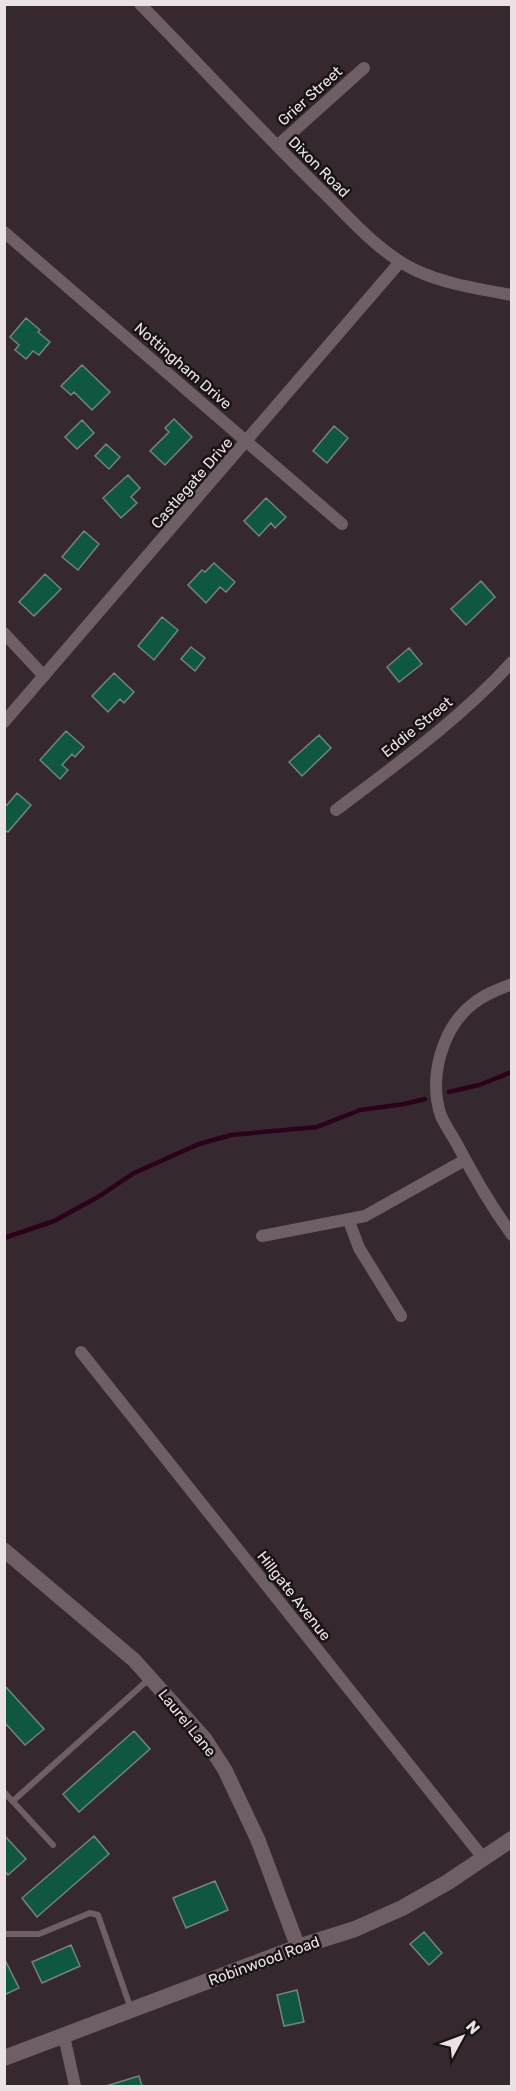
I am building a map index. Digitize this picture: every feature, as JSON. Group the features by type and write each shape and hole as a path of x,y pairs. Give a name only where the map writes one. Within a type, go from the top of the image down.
{"main road":[{"name":"Robinwood Road","path":"4,2058 298,1947 355,1929 402,1908 448,1882 512,1839"}],"street":[{"name":"Dixon Road","path":"140,4 276,146 357,226 400,262 416,271 452,283 512,295"},
{"name":"Grier Street","path":"276,146 364,68"},
{"name":"Nottingham Drive","path":"4,232 342,524"},
{"name":"Castlegate Drive","path":"4,722 400,262"},
{"path":"4,633 44,676"},
{"name":"Eddie Street","path":"336,810 452,719 485,691 512,662"},
{"path":"512,984 474,1003 457,1020 445,1042 436,1090 442,1116 465,1160 512,1235"},
{"path":"262,1236 349,1221 365,1216 465,1160"},
{"path":"349,1221 359,1248 401,1316"},
{"name":"Hillgate Avenue","path":"81,1352 484,1859"},
{"name":"Laurel Lane","path":"4,1550 134,1660 205,1739 225,1770 258,1839 298,1947"},
{"path":"64,2036 75,2086"}],"lane":[{"path":"13,1801 150,1678"},
{"path":"4,1792 53,1845"},
{"path":"4,1934 39,1934 90,1913 98,1915 132,2010"}],"building":[{"path":"26,318 50,342 39,355 33,351 26,359 15,350 19,345 10,337"},
{"path":"82,365 110,392 92,410 74,392 71,395 61,386"},
{"path":"174,419 192,437 165,465 150,451 169,432 165,428"},
{"path":"82,420 94,433 77,449 65,437"},
{"path":"334,426 348,438 327,463 313,451"},
{"path":"106,444 120,457 109,469 95,456"},
{"path":"128,475 140,488 131,497 137,503 121,518 103,498"},
{"path":"266,498 286,517 275,528 271,523 259,536 244,521"},
{"path":"84,531 99,544 78,570 62,557"},
{"path":"214,563 235,582 226,592 220,587 206,603 188,585 202,570 205,572"},
{"path":"45,574 61,589 34,616 19,602"},
{"path":"481,581 495,597 466,625 451,609"},
{"path":"162,617 178,630 154,660 138,646"},
{"path":"191,647 205,658 195,671 181,659"},
{"path":"409,648 422,664 399,682 387,667"},
{"path":"114,673 134,692 124,703 120,699 108,712 92,696"},
{"path":"66,731 84,747 75,757 72,754 62,765 68,770 60,779 40,760"},
{"path":"319,735 331,748 302,776 289,762"},
{"path":"17,793 31,805 8,832 4,830 4,803 7,805"},
{"path":"4,1685 44,1729 25,1745 4,1722"},
{"path":"134,1731 150,1749 79,1812 63,1794"},
{"path":"4,1835 26,1859 8,1875 4,1870"},
{"path":"94,1836 109,1854 37,1917 22,1898"},
{"path":"215,1881 228,1910 186,1928 173,1898"},
{"path":"424,1932 442,1953 429,1965 410,1944"},
{"path":"71,1945 80,1966 42,1983 32,1962"},
{"path":"4,1958 19,1988 4,1995"},
{"path":"297,1990 304,2022 284,2026 277,1995"},
{"path":"139,2076 142,2086 106,2086"}],"waterway":[{"path":"449,1092 479,1085 512,1072"},
{"path":"4,1238 54,1221 98,1197 134,1173 199,1144 231,1135 317,1127 360,1110 425,1099"}]}
